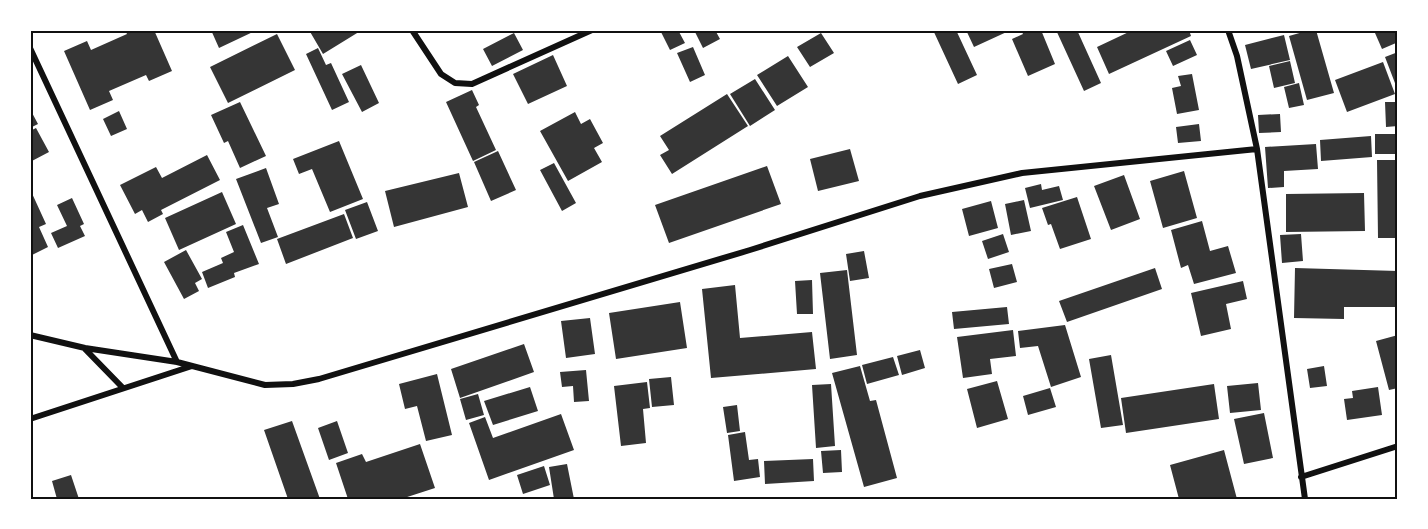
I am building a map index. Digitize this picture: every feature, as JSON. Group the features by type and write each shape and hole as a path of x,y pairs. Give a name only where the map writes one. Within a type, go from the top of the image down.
{"street":[{"path":"412,30 441,74 455,83 472,84 592,30"},
{"path":"1228,30 1237,56 1257,149 1305,499"},
{"path":"30,48 177,362"},
{"path":"30,335 85,348 177,362 265,385 293,384 319,379 738,254 920,196 1022,173 1257,149"},
{"path":"85,348 123,388"},
{"path":"30,419 192,366"},
{"path":"1301,477 1398,446"}],"building":[{"path":"125,30 154,30 172,71 149,81 146,75 109,91 113,100 90,110 64,51 87,41 91,50 127,34"},
{"path":"211,30 257,30 219,48"},
{"path":"309,30 362,30 323,54"},
{"path":"660,30 678,30 685,43 670,50"},
{"path":"694,30 715,30 720,39 703,48"},
{"path":"933,30 956,30 977,75 958,84"},
{"path":"966,30 1011,30 974,47"},
{"path":"1021,30 1041,30 1055,64 1028,76 1012,39 1023,34"},
{"path":"1056,30 1077,30 1101,83 1084,91"},
{"path":"1133,30 1189,30 1191,36 1109,74 1097,47"},
{"path":"1316,30 1334,93 1307,100 1289,36"},
{"path":"1383,30 1398,30 1398,47 1396,43 1382,49 1375,33"},
{"path":"514,33 523,50 492,66 483,49"},
{"path":"821,33 834,53 810,67 797,47"},
{"path":"277,34 295,70 228,103 210,67"},
{"path":"1284,35 1290,60 1251,69 1245,45"},
{"path":"1190,40 1197,55 1173,66 1166,51"},
{"path":"693,47 705,75 690,82 677,53"},
{"path":"318,48 326,65 331,63 349,102 332,110 306,54"},
{"path":"1398,52 1398,91 1385,57"},
{"path":"553,55 567,86 528,104 513,74"},
{"path":"788,56 808,87 777,106 757,75"},
{"path":"1290,61 1295,83 1274,88 1269,66"},
{"path":"1383,62 1395,94 1347,112 1335,80"},
{"path":"361,65 379,103 362,112 342,74"},
{"path":"1192,74 1199,110 1177,114 1172,88 1181,86 1178,76"},
{"path":"755,79 775,110 750,126 730,94"},
{"path":"1299,83 1304,105 1289,108 1284,87"},
{"path":"472,90 479,105 476,107 496,150 473,161 446,102"},
{"path":"727,94 748,126 672,174 660,155 669,150 660,136"},
{"path":"240,102 266,156 240,168 228,141 224,143 211,115"},
{"path":"1385,102 1398,102 1398,126 1386,127"},
{"path":"30,109 38,124 30,128"},
{"path":"119,111 127,129 111,136 103,119"},
{"path":"575,112 581,124 590,119 603,143 594,148 602,162 568,181 540,131"},
{"path":"1280,114 1281,132 1259,133 1258,115"},
{"path":"1199,124 1201,141 1178,143 1176,127"},
{"path":"36,128 49,152 30,162 30,131"},
{"path":"1375,134 1398,134 1398,154 1375,154"},
{"path":"1371,136 1372,157 1321,161 1320,140"},
{"path":"339,141 363,199 330,212 312,169 299,174 293,159"},
{"path":"1316,144 1318,169 1284,171 1284,187 1268,188 1265,147"},
{"path":"850,149 859,181 818,191 810,159"},
{"path":"498,151 516,190 491,201 474,162"},
{"path":"207,155 220,180 161,210 163,214 148,222 142,210 135,214 120,185 156,167 162,178"},
{"path":"1377,160 1398,160 1398,238 1378,238"},
{"path":"554,163 576,203 562,211 540,170"},
{"path":"767,166 781,204 669,243 655,205"},
{"path":"266,168 279,204 267,208 278,237 261,243 236,179"},
{"path":"1184,171 1197,218 1163,228 1150,181"},
{"path":"459,173 468,207 394,227 385,191"},
{"path":"1124,175 1140,219 1111,230 1094,186"},
{"path":"1041,184 1042,190 1059,186 1063,200 1030,208 1025,188"},
{"path":"30,189 46,224 39,227 48,247 30,256"},
{"path":"222,192 236,224 179,250 165,218"},
{"path":"1364,193 1365,231 1286,232 1286,194"},
{"path":"1077,197 1091,239 1060,249 1051,224 1048,225 1042,208"},
{"path":"72,198 84,224 80,226 85,236 58,248 51,233 67,226 57,205"},
{"path":"1024,200 1031,231 1011,235 1005,204"},
{"path":"991,201 998,228 969,236 962,209"},
{"path":"367,202 378,231 356,239 345,210"},
{"path":"344,214 353,238 286,264 277,239"},
{"path":"1202,221 1210,251 1228,246 1236,273 1194,284 1188,265 1181,268 1171,230"},
{"path":"243,225 259,264 234,273 235,277 208,288 202,272 223,263 221,258 234,252 226,232"},
{"path":"1003,234 1009,252 988,259 982,241"},
{"path":"1301,234 1303,261 1282,263 1280,235"},
{"path":"186,250 202,279 195,283 199,291 184,299 164,262"},
{"path":"864,251 869,278 850,281 846,254"},
{"path":"1012,264 1017,282 994,288 989,269"},
{"path":"1155,268 1162,289 1067,322 1059,301"},
{"path":"1295,268 1398,271 1398,307 1344,307 1344,319 1294,318"},
{"path":"847,270 857,355 830,359 820,273"},
{"path":"812,280 813,314 797,314 795,281"},
{"path":"1243,281 1247,299 1226,304 1231,329 1201,336 1191,293"},
{"path":"735,285 740,338 812,332 816,369 711,378 702,289"},
{"path":"680,302 687,348 616,359 609,313"},
{"path":"1007,307 1009,324 954,329 952,312"},
{"path":"590,318 595,354 566,358 561,321"},
{"path":"1065,325 1081,377 1051,387 1038,346 1020,348 1018,331"},
{"path":"1013,330 1016,356 990,359 992,374 963,378 957,337"},
{"path":"1398,335 1398,388 1389,390 1376,341"},
{"path":"524,344 534,372 460,398 451,369"},
{"path":"920,350 925,368 902,375 897,356"},
{"path":"1111,355 1123,425 1101,428 1089,359"},
{"path":"893,357 899,375 867,384 862,365"},
{"path":"860,366 870,401 876,400 897,478 864,487 832,373"},
{"path":"1324,366 1327,386 1310,388 1307,369"},
{"path":"586,370 589,401 574,402 573,386 562,387 560,372"},
{"path":"437,374 452,435 426,441 417,406 405,409 399,384"},
{"path":"671,377 674,405 652,407 649,379"},
{"path":"997,381 1008,419 977,428 967,389"},
{"path":"647,382 650,408 643,409 646,443 621,446 614,386"},
{"path":"1258,383 1261,410 1230,413 1227,386"},
{"path":"831,384 835,446 816,448 812,385"},
{"path":"1214,384 1219,419 1126,433 1121,398"},
{"path":"530,387 538,411 493,425 484,401"},
{"path":"1378,387 1382,415 1347,420 1344,399 1353,398 1352,391"},
{"path":"1050,388 1056,407 1028,415 1023,396"},
{"path":"478,394 484,415 466,420 460,399"},
{"path":"737,405 740,431 727,433 723,407"},
{"path":"1264,413 1273,458 1244,464 1234,419"},
{"path":"561,414 574,450 489,480 469,423 485,417 493,438"},
{"path":"292,421 320,499 288,499 264,430"},
{"path":"337,421 348,453 329,460 318,428"},
{"path":"745,432 749,460 758,459 760,477 734,481 728,435"},
{"path":"420,444 435,488 401,499 348,499 336,463 362,454 366,462"},
{"path":"841,450 842,472 823,473 821,451"},
{"path":"1224,450 1237,499 1179,499 1170,465"},
{"path":"813,459 814,481 765,484 764,461"},
{"path":"567,464 574,499 554,499 549,467"},
{"path":"544,466 550,485 523,494 517,475"},
{"path":"71,475 79,499 57,499 52,481"}]}
